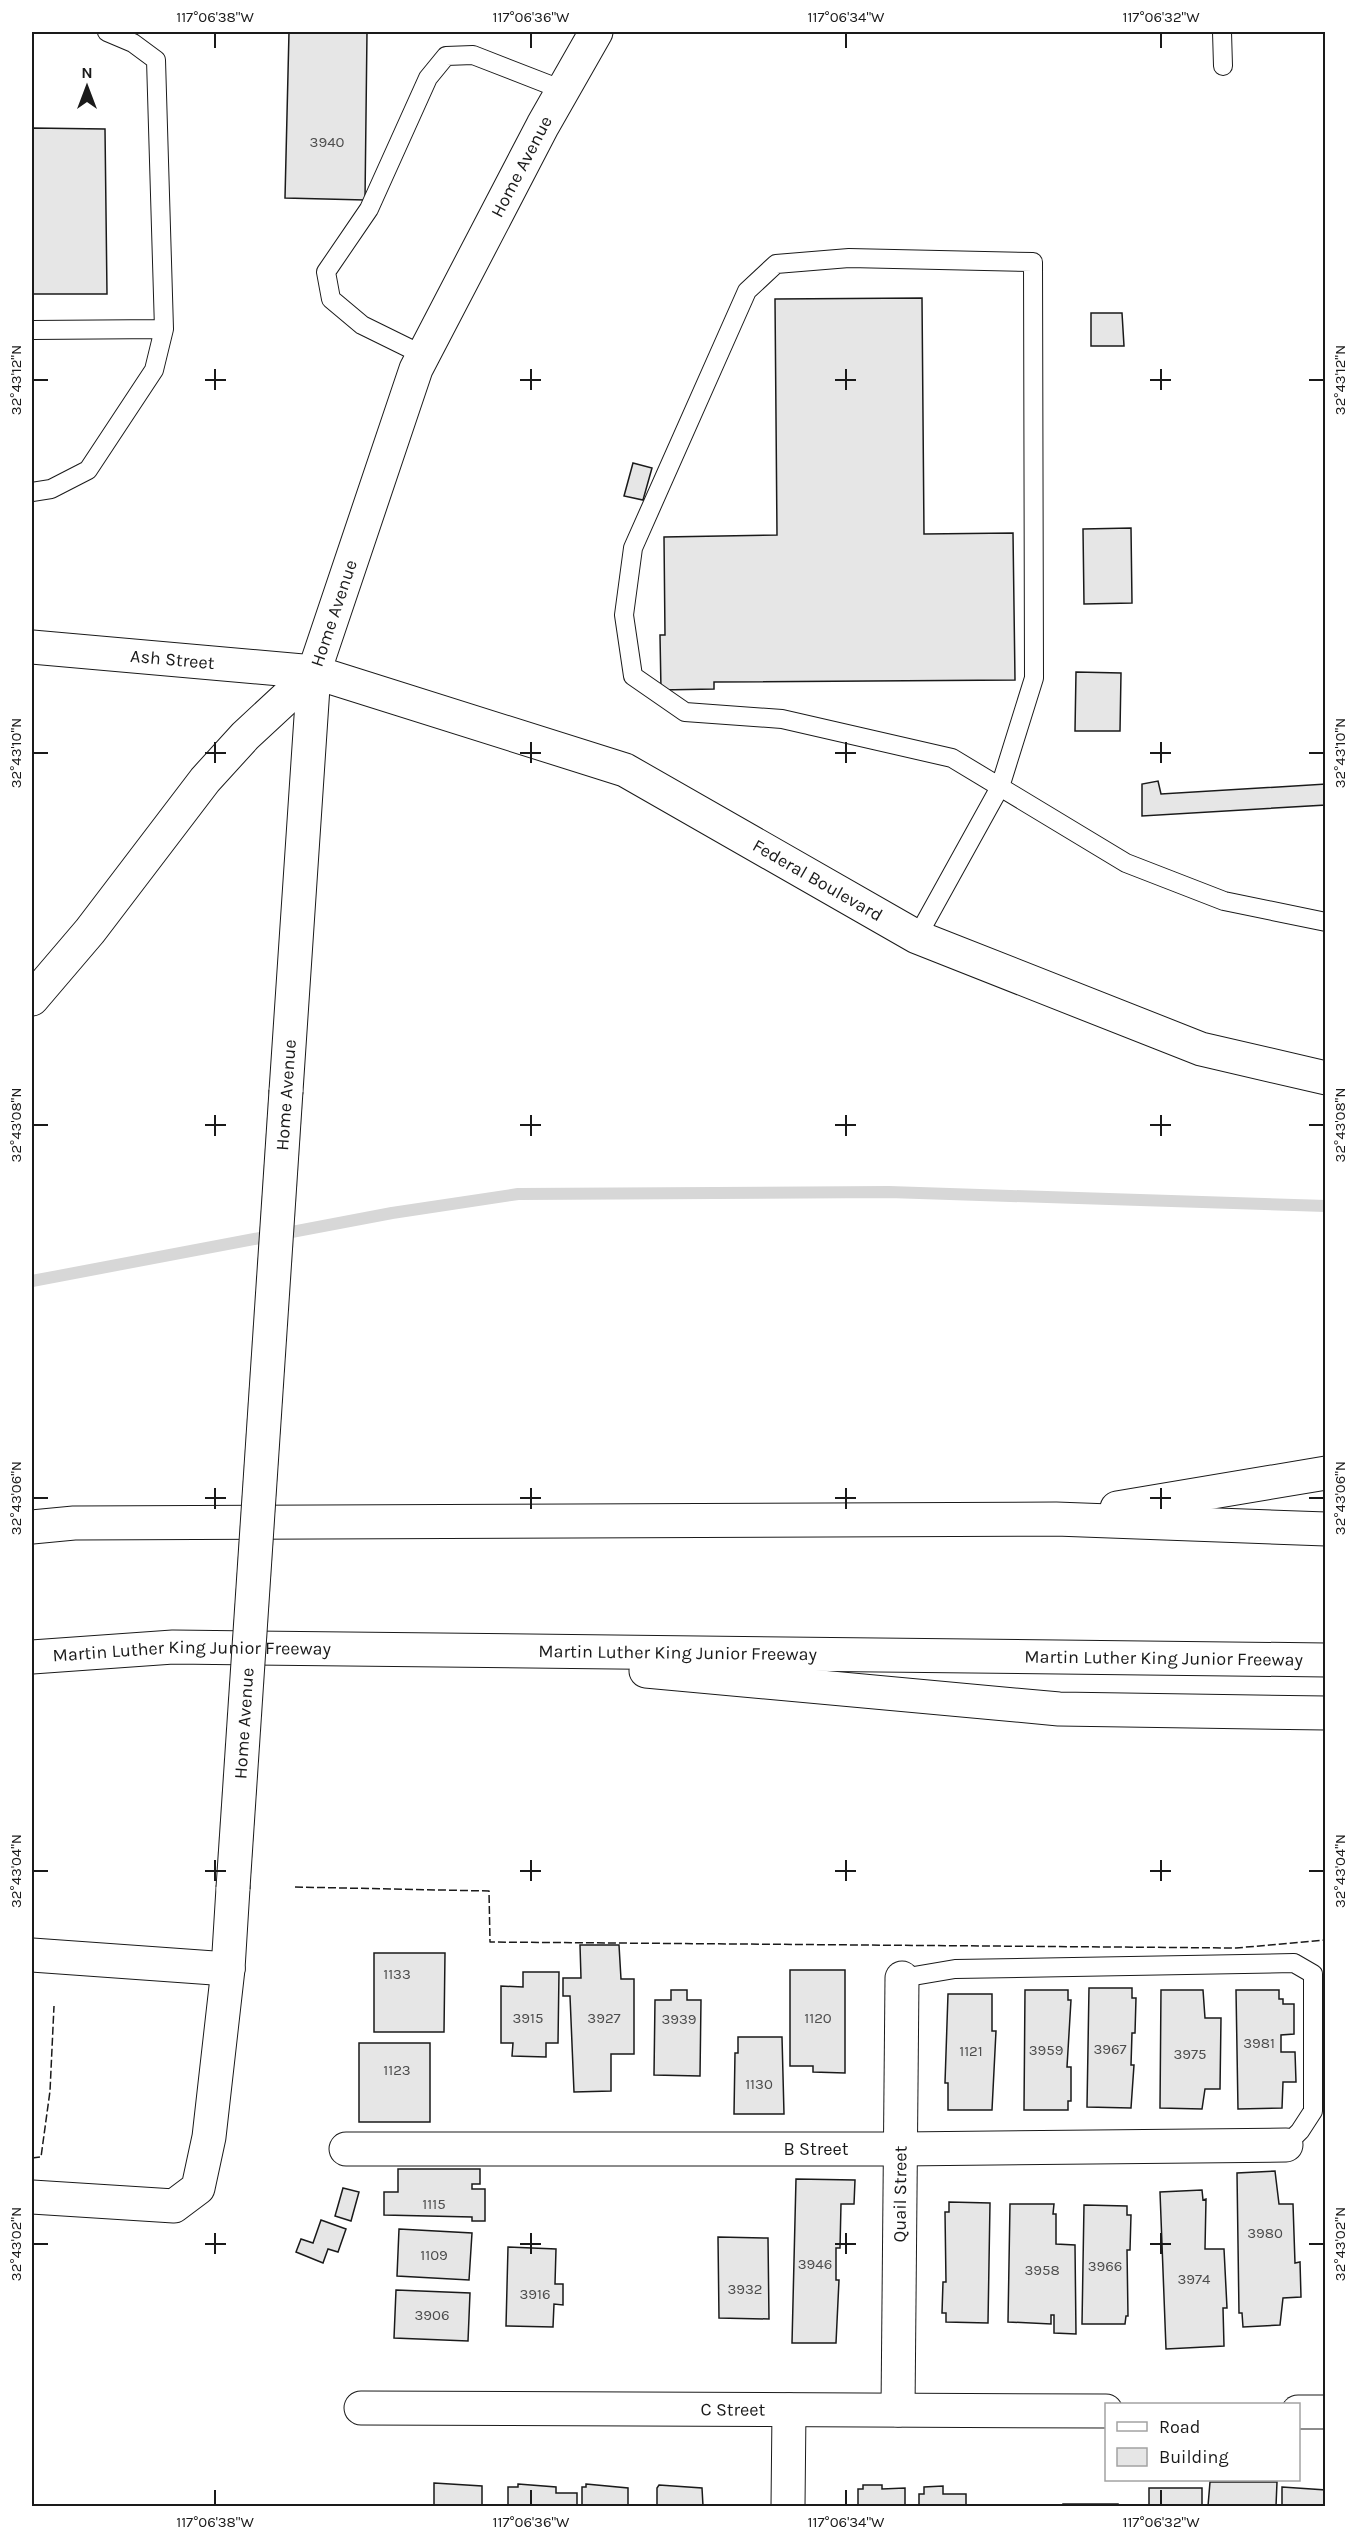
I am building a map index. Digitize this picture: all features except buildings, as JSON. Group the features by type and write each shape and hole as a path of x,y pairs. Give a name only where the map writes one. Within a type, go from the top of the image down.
{"main road":[{"name":"Home Avenue","path":"32,2197 174,2206 198,2188 210,2137 228,1970 314,672 416,369 596,32"},
{"name":"Ash Street","path":"32,647 314,672"},
{"name":"Federal Boulevard","path":"314,672 625,770 917,937 1201,1049 1326,1078"},
{"path":"32,999 90,931 205,780 245,736 314,672"},
{"path":"1056,1518 1326,1473"},
{"path":"32,1527 86,1523 1056,1518 1326,1529"},
{"name":"Martin Luther King Junior Freeway","path":"32,1657 173,1647 1326,1660"},
{"path":"399,1648 1059,1709 1326,1713"},
{"path":"32,1955 228,1970"},
{"name":"Quail Street","path":"898,2410 902,1978"},
{"name":"B Street","path":"346,2149 900,2149 1286,2145"},
{"name":"C Street","path":"361,2408 1105,2411"},
{"path":"788,2506 789,2410"},
{"path":"1300,2412 1326,2412"}],"lane":[{"path":"32,492 51,489 88,470 154,370 164,329 156,60 133,43 107,32"},
{"path":"1222,32 1223,66"},
{"path":"423,355 362,325 331,298 326,272 369,209 428,78 446,56 473,55 564,90"},
{"path":"917,937 1000,787 1034,678 1033,262 849,258 776,264 747,291 633,548 624,615 633,676 685,712 782,719 951,758 1000,787 1126,863 1224,901 1326,922"},
{"path":"32,330 164,329"},
{"path":"902,1978 955,1970 1294,1964 1313,1974 1313,2111 1300,2131 1286,2145"}],"waterway":[{"path":"32,1281 392,1213 518,1194 889,1192 1326,1206"}],"fence":[{"path":"295,1887 489,1891 490,1942 1236,1948 1326,1940"},
{"path":"32,2158 41,2157 50,2091 54,2006"}]}
